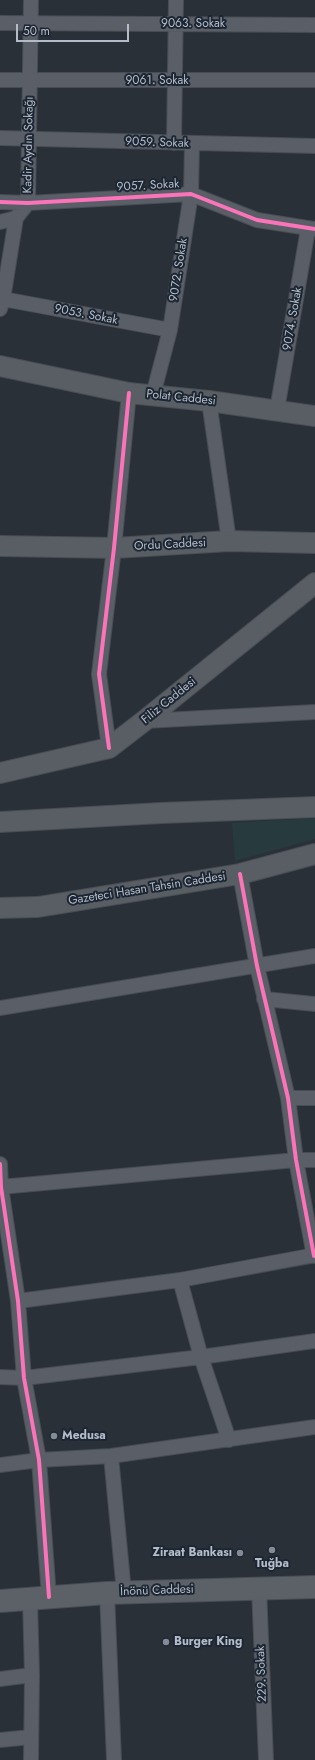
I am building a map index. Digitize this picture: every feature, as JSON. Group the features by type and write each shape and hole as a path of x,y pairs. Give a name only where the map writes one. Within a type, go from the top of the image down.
{"main road":[{"name":"Polat Caddesi","path":"0,366 129,393 209,401 315,416"},
{"name":"Ordu Caddesi","path":"0,546 114,548 229,541 315,543"},
{"name":"Filiz Caddesi","path":"0,774 109,748 315,583"},
{"path":"0,822 146,813 315,806"},
{"name":"Gazeteci Hasan Tahsin Caddesi","path":"0,908 38,907 240,874 315,854"},
{"name":"İnönü Caddesi","path":"0,1601 115,1593 315,1587"}],"street":[{"name":"Kadir Aydın Sokağı","path":"2,304 16,218 28,203 31,0"},
{"path":"174,143 176,0"},
{"name":"9063. Sokak","path":"0,23 315,25"},
{"name":"9061. Sokak","path":"0,80 315,80"},
{"name":"9059. Sokak","path":"0,138 315,146"},
{"name":"9072. Sokak","path":"153,395 170,330 191,194 192,144"},
{"name":"9057. Sokak","path":"0,202 28,203 191,194 257,220 312,229"},
{"path":"0,222 16,218"},
{"name":"9074. Sokak","path":"277,410 312,229"},
{"name":"9053. Sokak","path":"2,304 170,330"},
{"path":"109,748 98,674 114,548 129,393"},
{"path":"209,401 229,541"},
{"path":"144,721 315,712"},
{"path":"18,1301 180,1280 314,1256 296,1160 288,1098 264,999 240,874"},
{"path":"0,1008 315,956"},
{"path":"264,999 315,1004"},
{"path":"288,1098 315,1098"},
{"path":"1,1187 296,1160 315,1160"},
{"path":"0,1164 1,1187 18,1301 24,1378 39,1460 39,1598 32,1675 31,1760"},
{"path":"180,1280 201,1357 229,1440"},
{"path":"0,1377 24,1378 201,1357 315,1341"},
{"path":"0,1465 39,1460 111,1456 315,1427"},
{"path":"111,1456 115,1593 114,1760"},
{"name":"229. Sokak","path":"259,1588 266,1760"},
{"path":"0,1679 32,1675"},
{"path":"0,1740 31,1737"}],"green space":[{"path":"315,818 315,839 235,861 232,823"}],"cycle path":[{"path":"0,202 28,203 191,194 257,220 315,229"},
{"path":"109,748 99,674 114,548 129,393"},
{"path":"240,874 257,966 288,1098 296,1160 314,1256"},
{"path":"0,1164 1,1187 18,1301 24,1378 39,1460 49,1597"}],"place":[{"name":"Medusa","path":"54,1436"},
{"name":"Tuğba","path":"272,1550"},
{"name":"Ziraat Bankası","path":"240,1553"},
{"name":"Burger King","path":"166,1642"}]}
